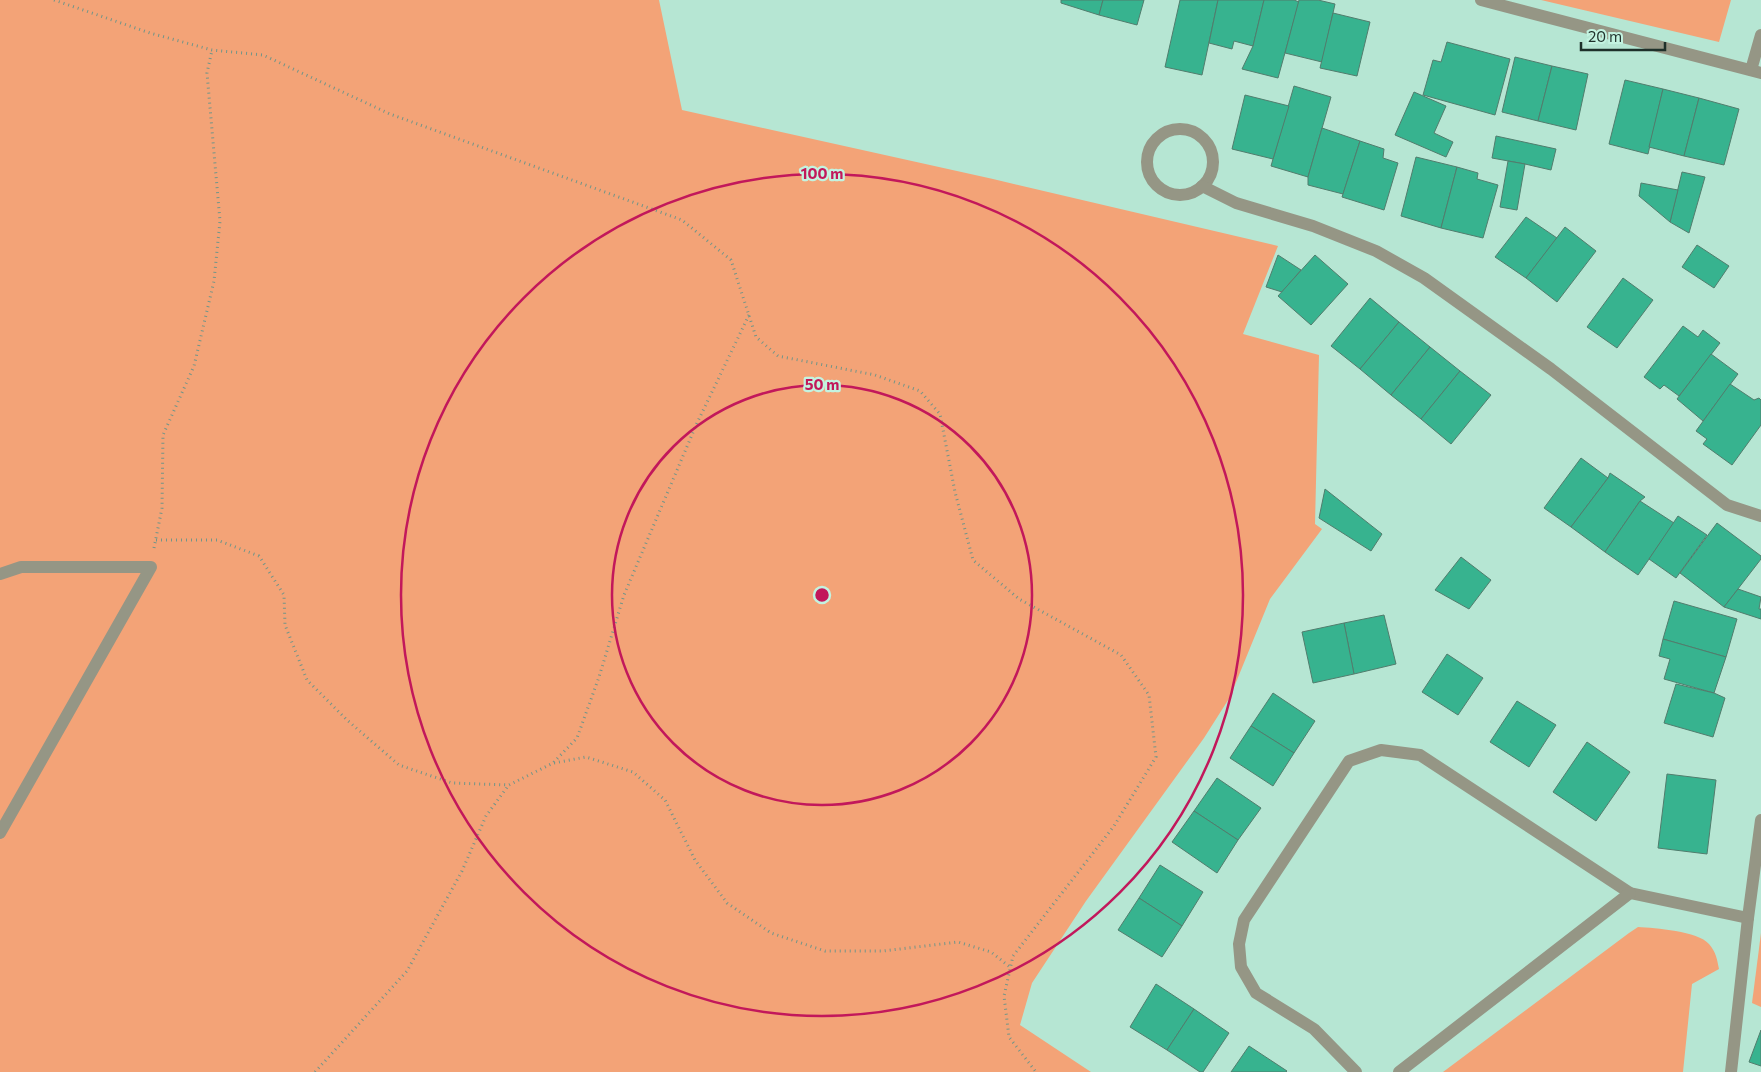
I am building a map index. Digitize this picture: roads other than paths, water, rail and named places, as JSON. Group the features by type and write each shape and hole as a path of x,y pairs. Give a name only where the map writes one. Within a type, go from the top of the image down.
{"street":[{"path":"1481,0 1756,71 1761,35"},
{"path":"1181,129 1196,133 1204,139 1210,148 1213,158 1209,178 1202,186 1193,192 1182,195 1170,193 1160,188 1152,180 1147,158 1150,147 1157,138 1166,132 1181,129"},
{"path":"1202,186 1236,203 1313,226 1376,251 1424,278 1551,369 1728,504 1761,516"},
{"path":"0,574 21,567 151,567 0,833"},
{"path":"1356,1072 1314,1029 1256,993 1241,967 1239,944 1244,920 1349,761 1381,750 1420,755 1630,893 1748,918"},
{"path":"1731,1072 1761,820"},
{"path":"1399,1072 1630,893"}]}
